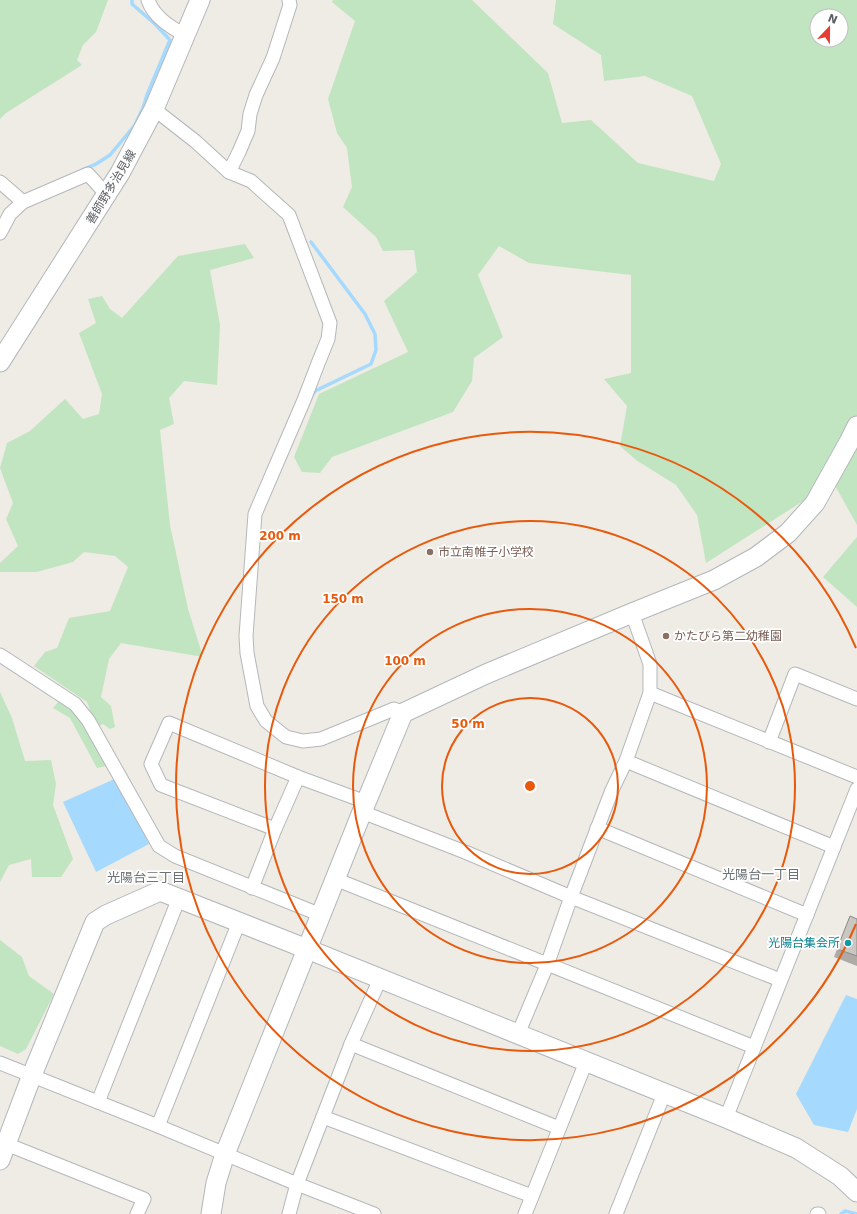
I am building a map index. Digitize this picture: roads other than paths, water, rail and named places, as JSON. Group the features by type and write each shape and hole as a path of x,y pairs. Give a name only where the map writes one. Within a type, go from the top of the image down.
{"street":[{"path":"148,0 151,8 168,26 185,35"},
{"name":"善師野多治見線","path":"0,362 120,173 154,109 200,0"},
{"path":"229,172 248,131 250,114 256,95 273,58 290,6 290,0"},
{"path":"154,109 195,141 229,172 251,181 289,215 330,323 328,339 307,394 255,514 246,636 247,653 257,706 266,721 286,738 303,741 321,739 394,709 403,713"},
{"path":"0,233 10,214 23,202 88,174 107,195"},
{"path":"0,182 23,202"},
{"path":"211,1214 216,1183 225,1154 403,713 486,674 714,580 756,557 788,533 815,503 850,442 857,426"},
{"path":"518,1034 547,964 612,790 626,761 650,694 650,664 632,613"},
{"path":"0,655 75,704 88,720 159,846 175,856 321,915"},
{"path":"769,742 795,674 857,699"},
{"path":"650,694 857,777"},
{"path":"275,829 161,785 151,764 169,724 298,777 465,852 571,897 780,980"},
{"path":"626,761 834,847"},
{"path":"252,888 275,829 298,777"},
{"path":"726,1118 857,789"},
{"path":"597,828 807,915"},
{"path":"335,879 754,1047"},
{"path":"137,1214 144,1199 3,1152 32,1075 95,922 106,915 160,891 726,1118 796,1148 840,1176 857,1192"},
{"path":"98,1102 179,898"},
{"path":"158,1126 239,922"},
{"path":"289,1214 297,1184 351,1044 380,979"},
{"path":"351,1044 559,1128"},
{"path":"0,1062 158,1126 360,1211 374,1214"},
{"path":"524,1214 586,1062"},
{"path":"616,1214 664,1094"},
{"path":"323,1117 532,1196"}],"water":[{"path":"119,777 149,844 96,872 63,802"},
{"path":"846,995 857,999 857,1109 848,1132 814,1125 796,1094"}],"waterway":[{"path":"82,170 96,164 110,155 135,125 170,40 155,24 132,4 132,0"},
{"path":"311,242 365,314 375,334 376,350 371,364 315,391 311,397"},
{"path":"841,1214 845,1211 857,1214"}],"place":[{"name":"市立南帷子小学校","path":"430,552"},
{"name":"かたびら第二幼稚園","path":"666,636"},
{"name":"光陽台集会所","path":"848,943"}],"district":[{"name":"光陽台一丁目","path":"761,874"},
{"name":"光陽台三丁目","path":"146,877"}]}
